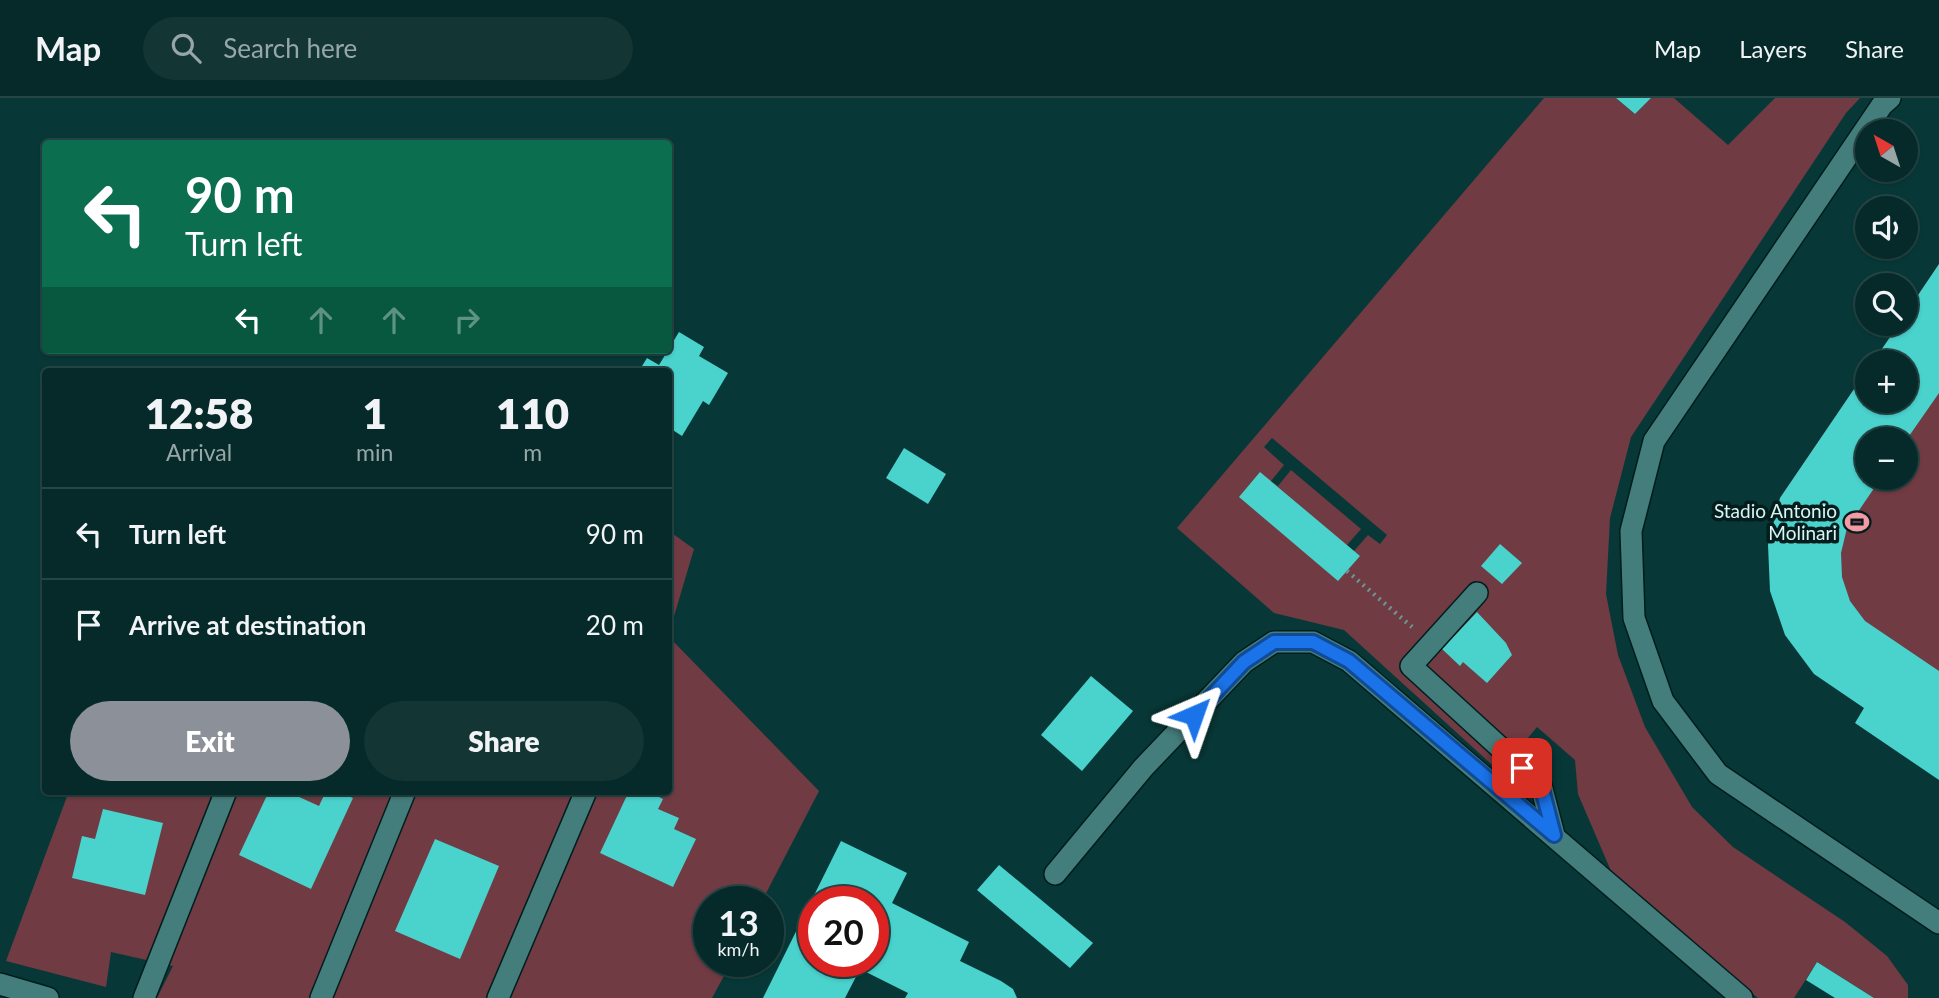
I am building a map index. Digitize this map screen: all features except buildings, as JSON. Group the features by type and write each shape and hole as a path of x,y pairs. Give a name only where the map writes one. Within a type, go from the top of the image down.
{"street":[{"path":"1890,98 1882,105 1654,441 1631,531 1634,618 1663,701 1718,774 1939,923"},
{"path":"1477,593 1411,666 1541,785 1554,835"},
{"path":"1055,874 1143,768 1244,662 1274,642 1313,642 1349,661 1742,998"},
{"path":"144,998 224,795"},
{"path":"321,998 403,795"},
{"path":"498,998 584,795"},
{"path":"0,984 48,998"}],"path":[{"path":"1348,571 1431,644"}],"shaded area":[{"path":"1544,98 1616,98 1635,114 1651,98 1674,98 1728,145 1775,98 1860,98 1846,113 1631,437 1610,518 1606,594 1618,655 1645,727 1692,807 1733,847 1845,922 1887,956 1908,985 1908,998 1874,998 1817,962 1794,998 1758,998 1620,892 1578,794 1575,760 1537,727 1500,772 1344,630 1274,613 1177,528","holes":["1272,438 1387,535 1380,544 1368,535 1354,551 1347,545 1361,529 1291,470 1278,486 1271,481 1284,465 1264,447"]},
{"name":"Stadio Antonio Molinari","path":"1939,264 1939,758 1780,498 1855,388 1855,413 1918,413 1918,350 1881,350 1891,336 1918,336 1918,295"},
{"path":"672,533 694,549 672,623"},
{"path":"672,640 819,791 770,886 693,886 693,977 723,977 712,998 157,998 173,966 111,952 106,987 6,961 68,795 672,795"}],"place":[{"name":"Stadio Antonio Molinari","path":"1857,522"}],"route":[{"path":"1194,715 1244,662 1274,642 1313,642 1349,661 1554,835 1541,785 1522,768"}]}
